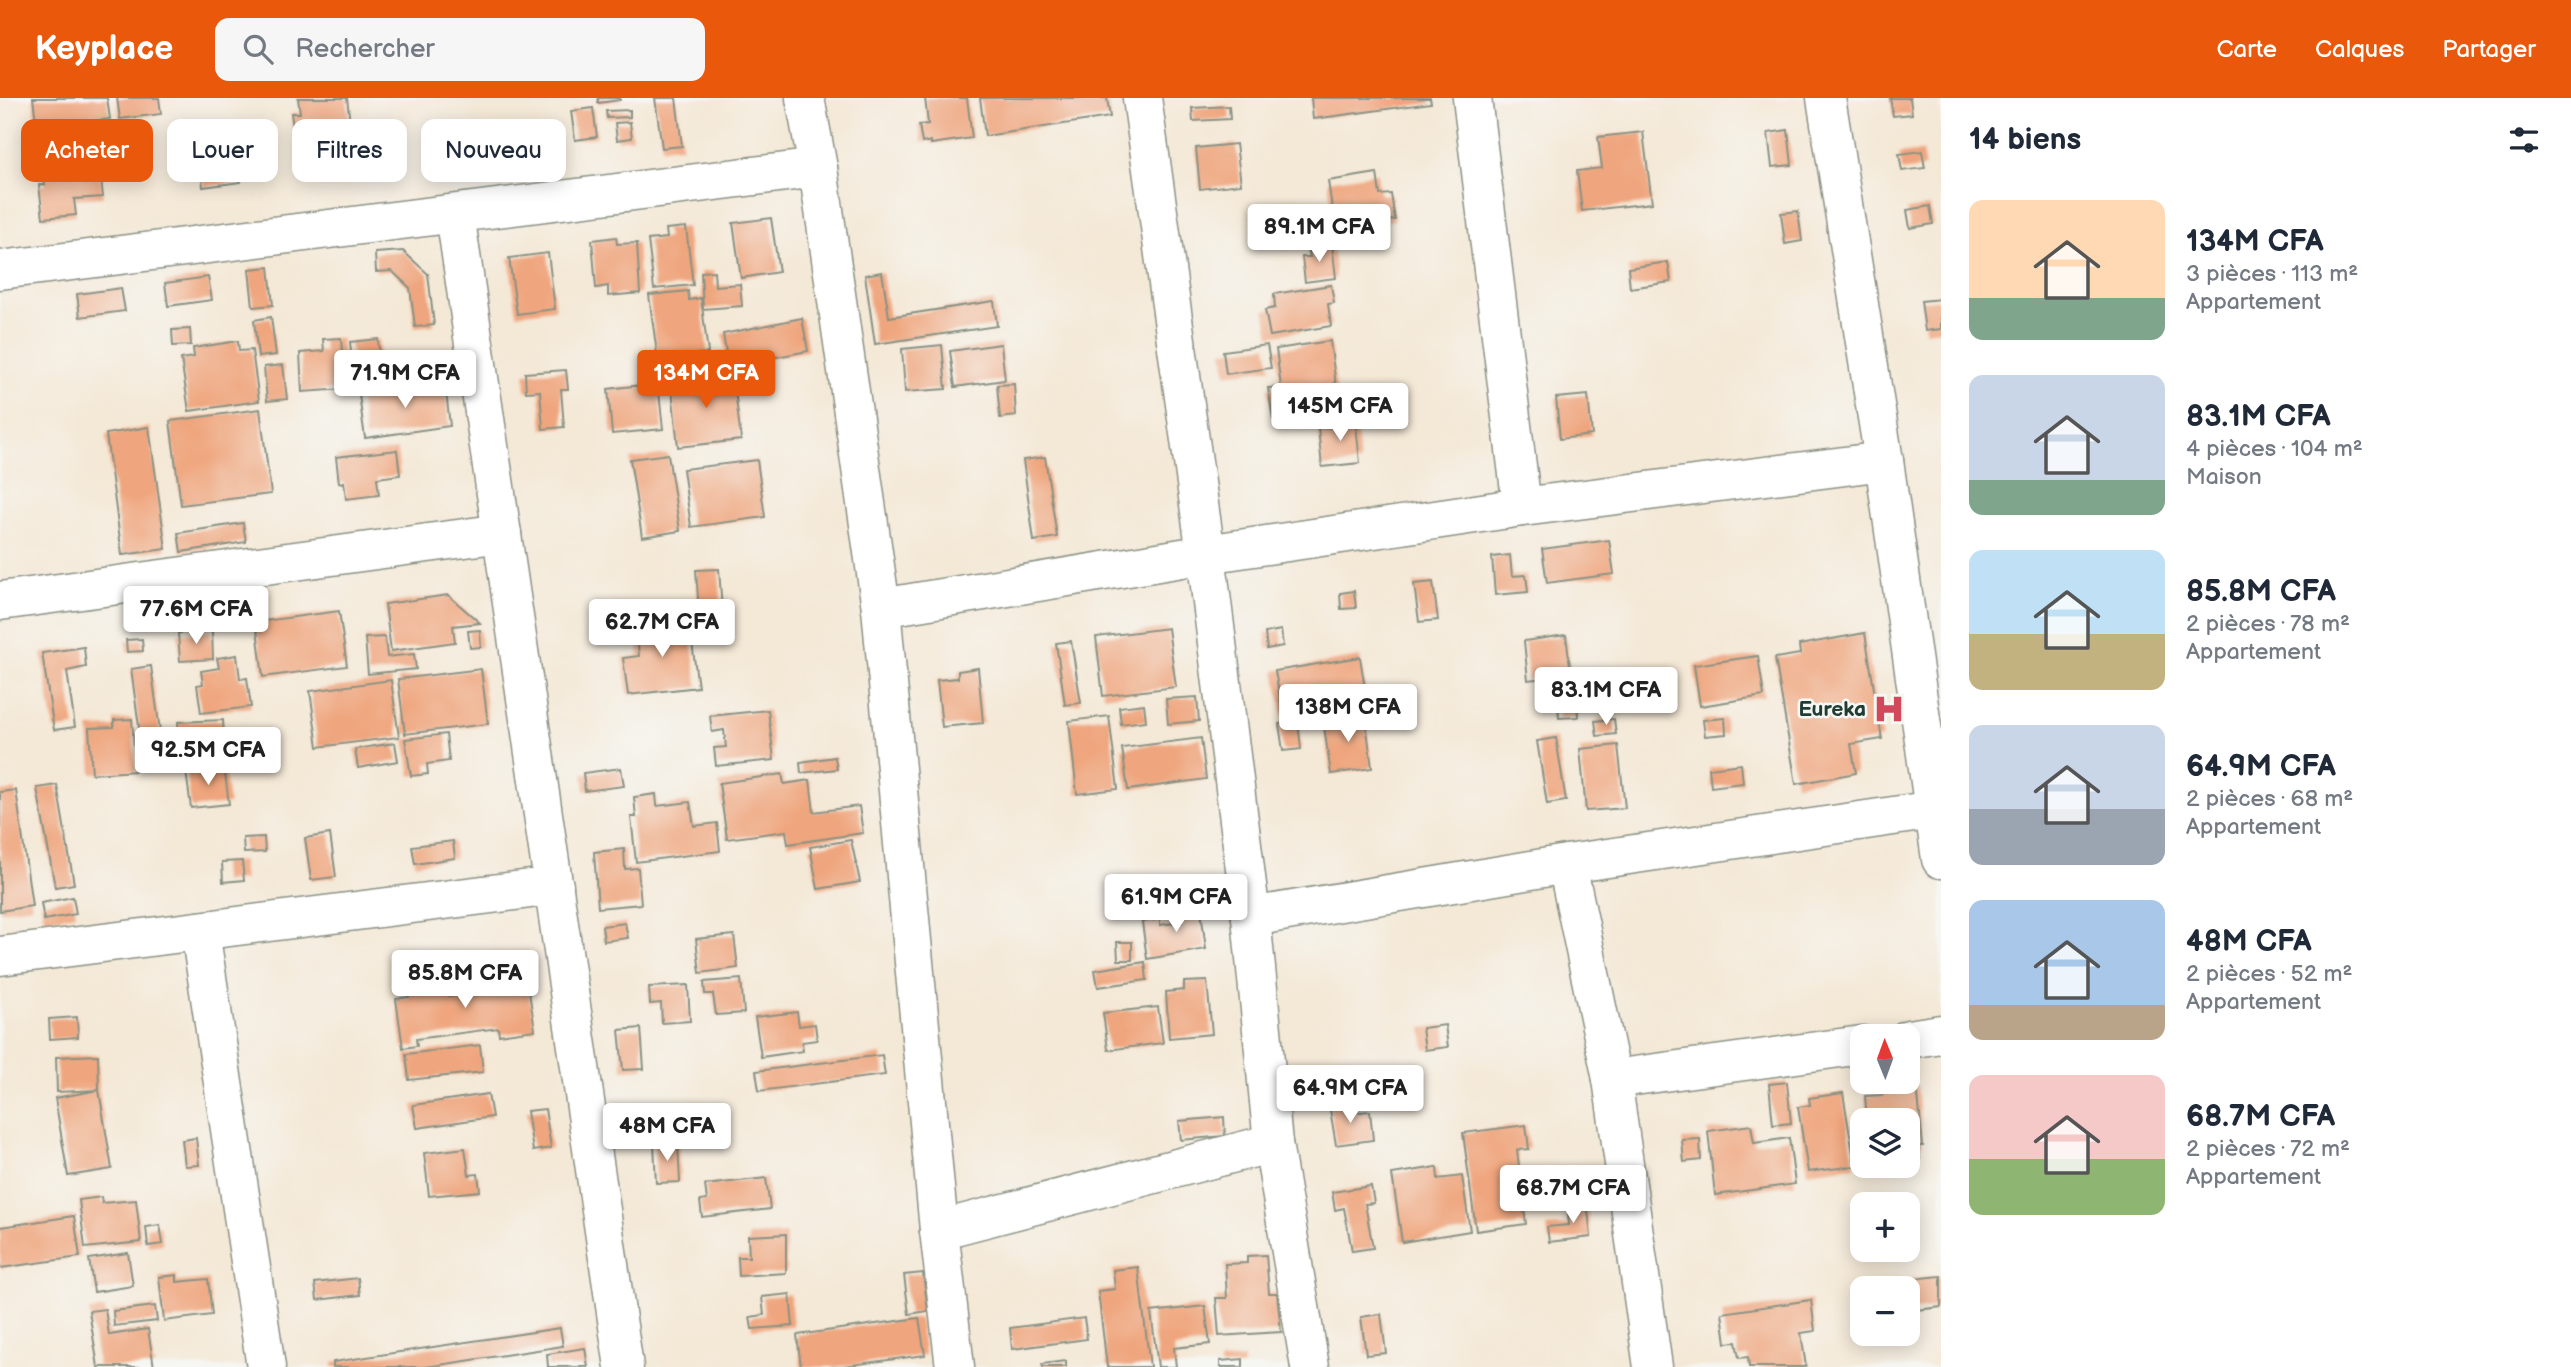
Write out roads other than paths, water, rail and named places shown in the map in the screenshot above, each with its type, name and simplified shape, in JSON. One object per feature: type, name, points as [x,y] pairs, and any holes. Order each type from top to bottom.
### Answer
[{"type":"street","points":[[805,98],[818,168],[881,608],[939,1230],[955,1367]]},
{"type":"street","points":[[1142,98],[1206,554],[1251,917],[1273,1143],[1310,1367]]},
{"type":"street","points":[[1472,98],[1522,507]]},
{"type":"street","points":[[1826,98],[1938,810],[1941,859]]},
{"type":"street","points":[[0,270],[818,168]]},
{"type":"street","points":[[455,214],[624,1367]]},
{"type":"street","points":[[881,608],[1206,554],[1522,507],[1884,461]]},
{"type":"street","points":[[0,601],[502,533]]},
{"type":"street","points":[[1251,917],[1567,864],[1938,810]]},
{"type":"street","points":[[1567,864],[1612,1079],[1653,1367]]},
{"type":"street","points":[[0,956],[554,886]]},
{"type":"street","points":[[200,931],[266,1367]]},
{"type":"street","points":[[1920,1037],[1941,1034]]},
{"type":"street","points":[[1612,1079],[1850,1047]]},
{"type":"street","points":[[939,1230],[1273,1143]]},
{"type":"place","name":"Eureka","points":[[1889,709]]}]
